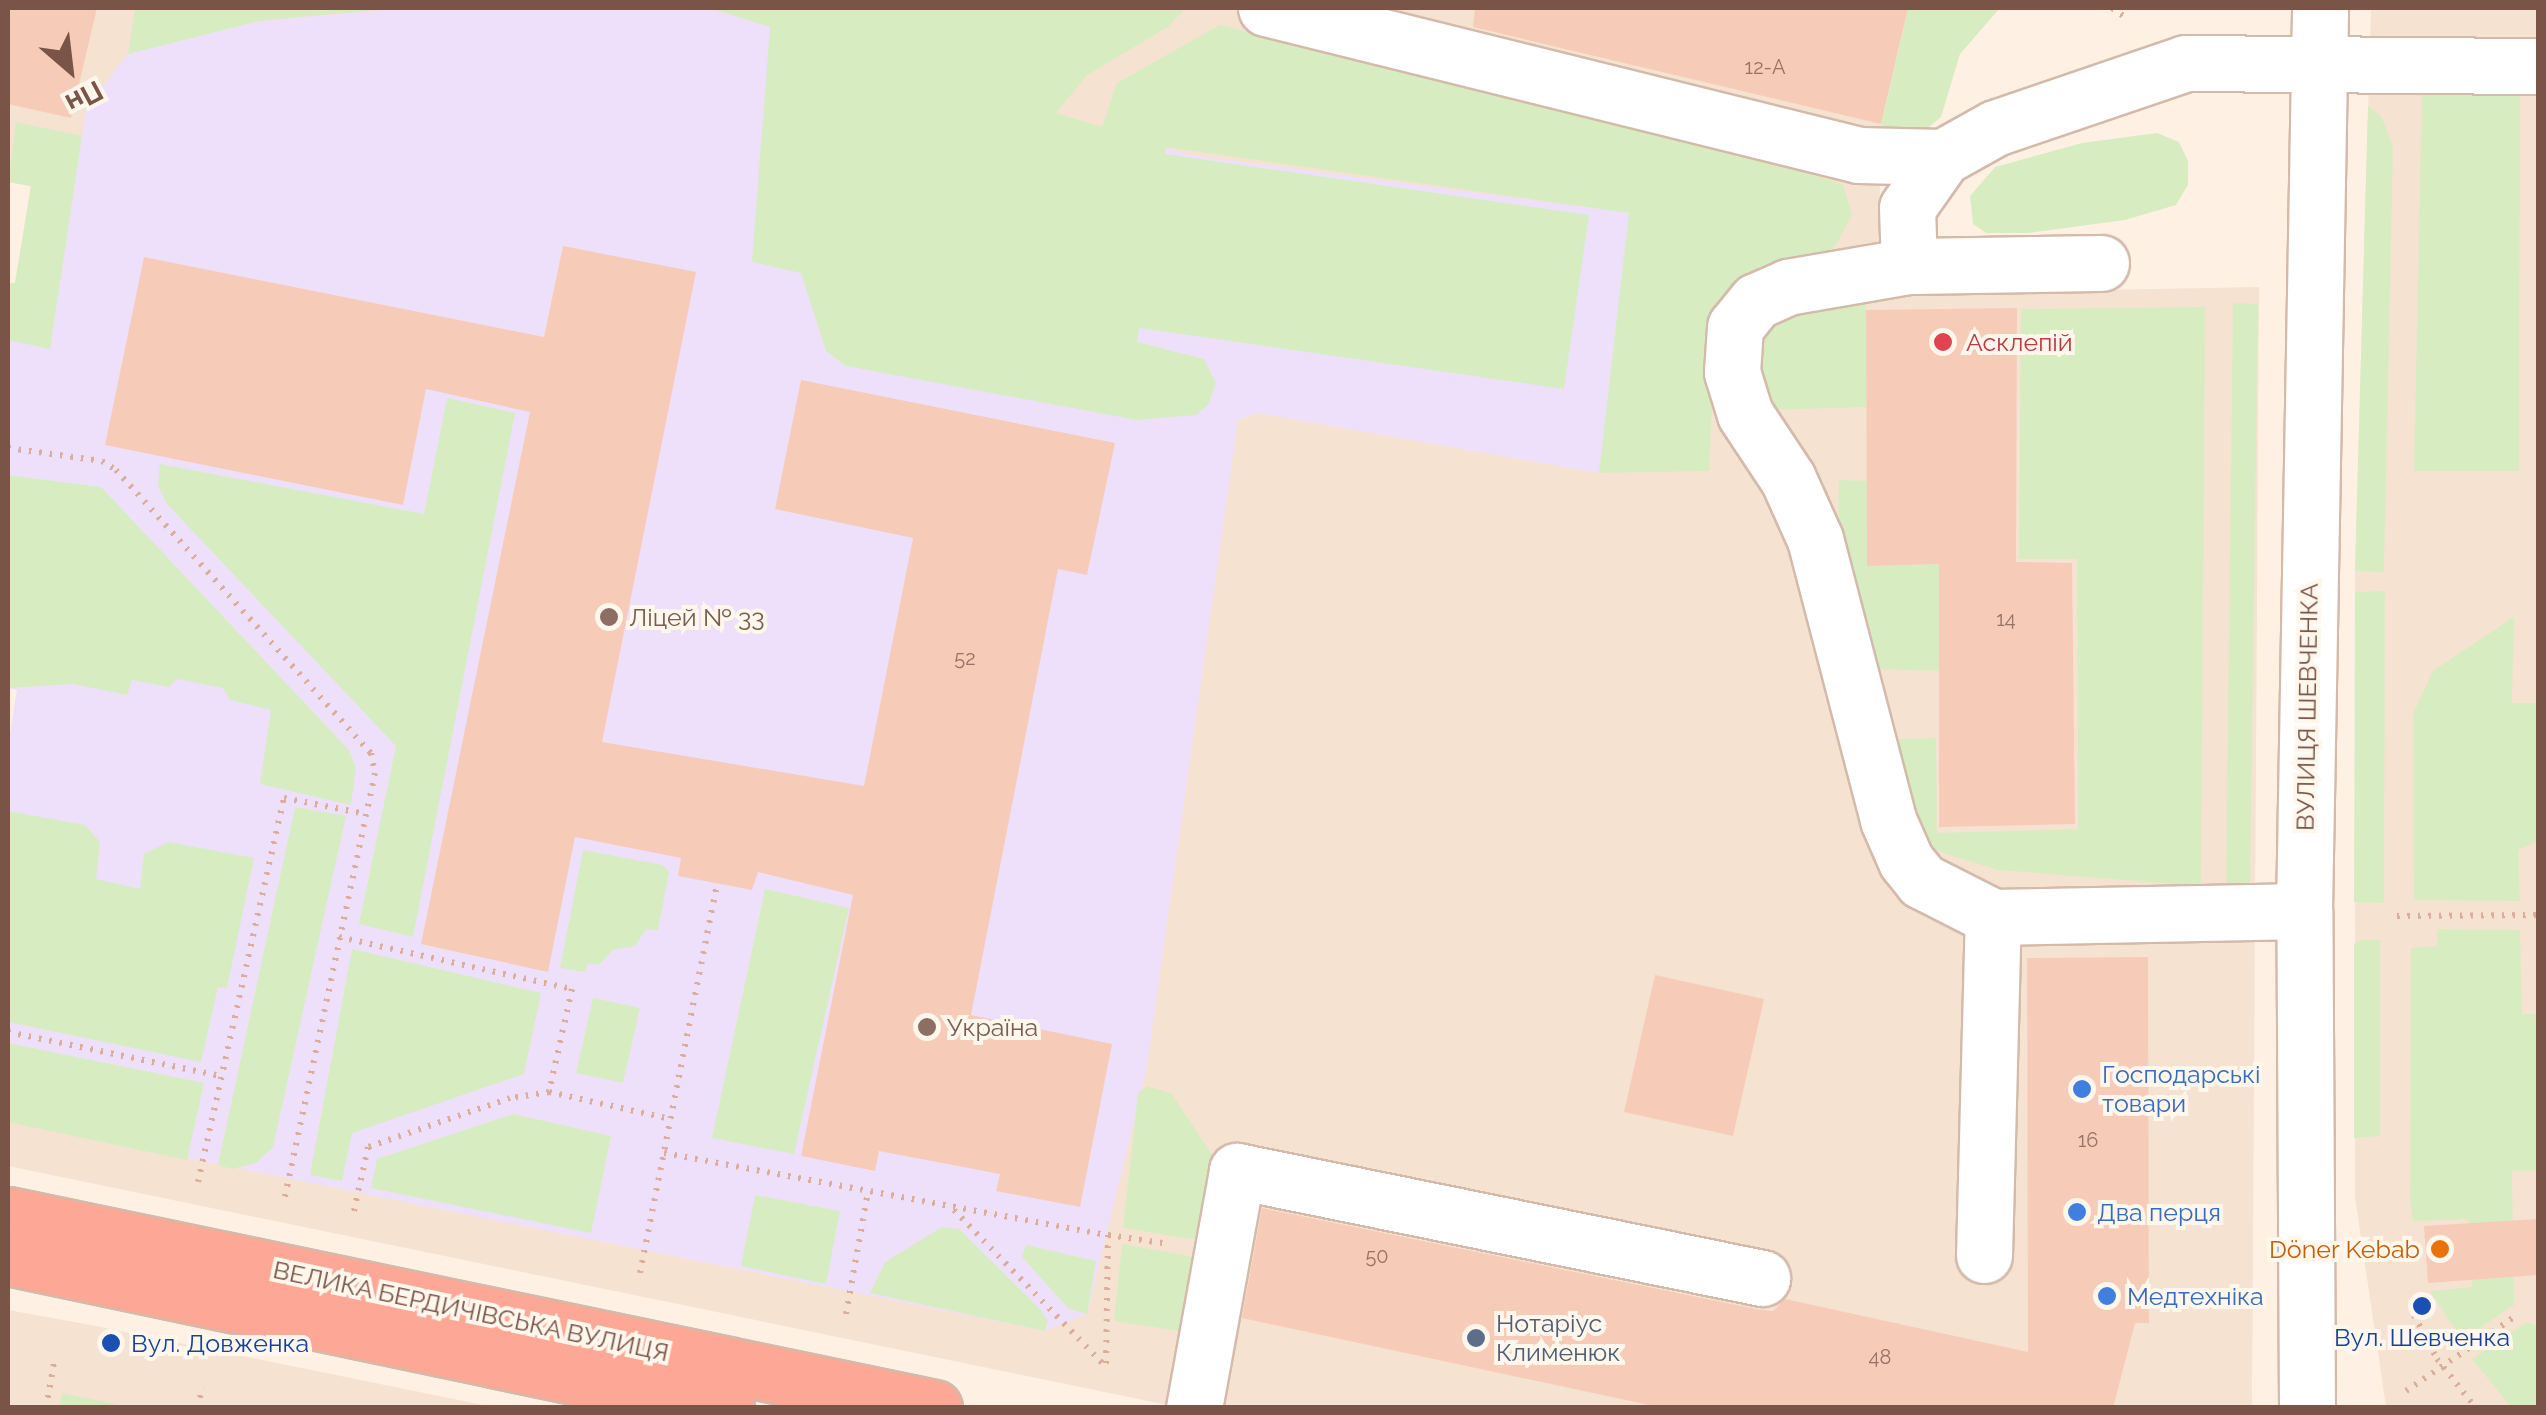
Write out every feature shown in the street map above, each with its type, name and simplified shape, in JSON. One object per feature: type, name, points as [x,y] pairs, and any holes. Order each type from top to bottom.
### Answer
[{"type":"highway","name":"ВЕЛИКА БЕРДИЧІВСЬКА ВУЛИЦЯ","points":[[8,1215],[934,1408]]},
{"type":"highway","name":"ВЕЛИКА БЕРДИЧІВСЬКА ВУЛИЦЯ","points":[[8,1258],[726,1408]]},
{"type":"street","points":[[1266,8],[1859,156],[1943,157]]},
{"type":"street","name":"ВУЛИЦЯ ШЕВЧЕНКА","points":[[2307,1408],[2304,911],[2320,8]]},
{"type":"street","points":[[1908,266],[1907,208],[1943,157],[1996,128],[2186,63],[2320,61],[2538,66]]},
{"type":"street","points":[[2101,263],[1908,266],[1788,287],[1756,301],[1735,327],[1732,372],[1745,414],[1788,479],[1815,539],[1888,820],[1906,861],[1922,881],[1993,918],[2304,911]]},
{"type":"street","points":[[1984,1255],[1993,918]]},
{"type":"street","points":[[1194,1408],[1238,1170],[1762,1278]]},
{"type":"path","points":[[8,448],[102,461],[116,470],[364,738],[375,773],[284,1201]]},
{"type":"path","points":[[198,1182],[284,798],[366,814]]},
{"type":"path","points":[[640,1273],[717,883]]},
{"type":"path","points":[[2398,916],[2538,915]]},
{"type":"path","points":[[340,936],[572,989],[549,1092]]},
{"type":"path","points":[[8,1032],[221,1076]]},
{"type":"path","points":[[354,1215],[368,1146],[510,1098],[549,1092],[670,1119]]},
{"type":"path","points":[[664,1153],[1141,1240]]},
{"type":"path","points":[[846,1314],[868,1192]]},
{"type":"path","points":[[952,1208],[1106,1367],[1108,1235]]},
{"type":"path","points":[[2414,1315],[2443,1366],[2476,1408]]},
{"type":"path","points":[[2406,1390],[2516,1316]]},
{"type":"path","points":[[46,1408],[54,1357]]},
{"type":"path","points":[[198,1408],[202,1386]]},
{"type":"shaded area","points":[[8,8],[1908,8],[1881,126],[1878,294],[2259,287],[2252,1407],[1177,1407],[8,1166],[8,748],[17,690],[8,688],[8,283],[15,283],[31,186],[8,182]]},
{"type":"shaded area","name":"Ліцей № 33","points":[[402,8],[709,8],[1190,155],[1630,213],[1599,473],[1257,413],[1238,420],[1146,1073],[1087,1314],[1045,1331],[8,1122],[8,748],[17,690],[8,688],[8,340],[50,348],[86,108],[128,54],[259,21]]},
{"type":"shaded area","points":[[2371,8],[2538,8],[2538,1407],[2386,1407],[2355,1197],[2355,571]]},
{"type":"shaded area","points":[[8,1310],[91,1325],[493,1407],[8,1407]]},
{"type":"green space","points":[[135,8],[402,8],[259,21],[128,54]]},
{"type":"green space","points":[[709,8],[1186,8],[1168,27],[1087,75],[1056,113],[1102,127],[1117,83],[1220,25],[1665,132],[1843,184],[1852,215],[1836,245],[1715,344],[1709,471],[1599,473],[1629,213],[1166,147],[1165,154],[1589,215],[1564,389],[1139,328],[1137,342],[1204,359],[1216,383],[1208,405],[1196,415],[1137,420],[846,366],[826,351],[801,273],[752,262],[770,27]]},
{"type":"green space","points":[[1908,8],[2000,8],[1960,54],[1941,117],[1923,132],[1881,126]]},
{"type":"green space","points":[[2520,87],[2519,471],[2414,471],[2422,91]]},
{"type":"green space","points":[[2368,106],[2381,116],[2393,146],[2384,572],[2355,571]]},
{"type":"green space","points":[[16,122],[82,136],[50,349],[8,340],[8,283],[15,283],[31,186],[8,182]]},
{"type":"green space","points":[[2157,133],[2179,142],[2188,161],[2188,185],[2176,205],[2125,220],[2028,233],[1986,233],[1973,224],[1970,196],[1995,167],[2082,143]]},
{"type":"green space","points":[[1866,294],[1866,407],[1769,410],[1760,404],[1759,321]]},
{"type":"green space","points":[[2233,303],[2258,304],[2250,886],[2226,884]]},
{"type":"green space","points":[[2205,307],[2201,886],[1998,870],[1937,851],[1916,825],[1897,739],[1936,738],[1937,833],[2078,829],[2077,559],[2019,559],[2021,309]]},
{"type":"green space","points":[[447,398],[515,413],[413,937],[359,924],[396,746],[167,504],[158,486],[160,464],[424,514]]},
{"type":"green space","points":[[8,475],[101,487],[348,749],[356,767],[351,805],[260,784],[271,710],[230,700],[223,688],[177,679],[169,687],[132,680],[127,695],[73,684],[8,688]]},
{"type":"green space","points":[[1839,480],[1867,481],[1867,566],[1939,564],[1939,671],[1874,669],[1838,530]]},
{"type":"green space","points":[[2385,591],[2384,903],[2354,902],[2355,592]]},
{"type":"green space","points":[[2514,617],[2512,703],[2538,703],[2538,841],[2518,850],[2520,901],[2414,900],[2413,714],[2433,671]]},
{"type":"green space","points":[[295,807],[346,816],[273,1147],[256,1163],[232,1169],[218,1165]]},
{"type":"green space","points":[[8,811],[85,825],[100,842],[96,879],[140,889],[144,854],[168,842],[254,858],[227,988],[218,987],[201,1062],[8,1022]]},
{"type":"green space","points":[[583,850],[663,865],[669,872],[658,930],[646,929],[635,946],[613,950],[599,965],[588,963],[585,972],[560,968]]},
{"type":"green space","points":[[765,889],[849,908],[794,1154],[712,1138]]},
{"type":"green space","points":[[2437,929],[2520,930],[2522,1014],[2538,1014],[2538,1170],[2512,1171],[2514,1305],[2462,1340],[2430,1291],[2472,1287],[2468,1219],[2413,1221],[2410,1200],[2411,948],[2437,946]]},
{"type":"green space","points":[[2380,940],[2380,1136],[2354,1138],[2354,944]]},
{"type":"green space","points":[[352,949],[541,993],[524,1074],[352,1133],[342,1181],[310,1175]]},
{"type":"green space","points":[[593,998],[640,1008],[623,1083],[576,1073]]},
{"type":"green space","points":[[8,1043],[204,1083],[187,1160],[8,1122]]},
{"type":"green space","points":[[1147,1086],[1171,1093],[1222,1170],[1209,1242],[1123,1228],[1138,1093]]},
{"type":"green space","points":[[513,1114],[611,1136],[591,1233],[371,1188],[377,1159]]},
{"type":"green space","points":[[755,1195],[840,1211],[826,1284],[741,1266]]},
{"type":"green space","points":[[942,1227],[959,1229],[1041,1310],[1048,1321],[1045,1331],[870,1293],[885,1262]]},
{"type":"green space","points":[[1122,1244],[1206,1259],[1180,1331],[1114,1321]]},
{"type":"green space","points":[[1026,1245],[1096,1261],[1087,1314],[1069,1309],[1022,1257]]},
{"type":"green space","points":[[2527,1322],[2538,1326],[2538,1407],[2511,1407],[2472,1359]]},
{"type":"green space","points":[[62,1393],[129,1407],[59,1407]]},
{"type":"building","points":[[8,8],[97,8],[71,118],[8,104]]},
{"type":"building","points":[[1475,8],[1908,8],[1881,124],[1473,27]]},
{"type":"building","points":[[563,246],[696,272],[602,742],[864,786],[913,538],[775,509],[801,380],[1115,443],[1087,575],[1058,569],[971,1015],[1112,1044],[1080,1207],[996,1191],[1000,1174],[879,1151],[875,1171],[801,1156],[853,895],[758,872],[752,890],[678,876],[681,858],[575,837],[548,972],[421,944],[530,412],[426,389],[403,505],[105,445],[144,257],[544,337]]},
{"type":"building","points":[[2017,308],[2016,562],[2072,563],[2075,824],[1939,827],[1939,564],[1867,566],[1866,310]]},
{"type":"building","points":[[2148,957],[2149,1323],[2135,1323],[2113,1408],[1663,1408],[1242,1318],[1262,1208],[1756,1309],[1773,1311],[1785,1299],[2028,1352],[2027,958]]},
{"type":"building","points":[[1655,975],[1764,999],[1733,1136],[1624,1112]]},
{"type":"building","points":[[2538,1219],[2538,1275],[2428,1283],[2424,1226]]},
{"type":"place","name":"Асклепій","points":[[1943,342]]},
{"type":"place","name":"Ліцей № 33","points":[[609,617]]},
{"type":"place","name":"Україна","points":[[927,1027]]},
{"type":"place","name":"Господарські товари","points":[[2082,1089]]},
{"type":"place","name":"Два перця","points":[[2077,1212]]},
{"type":"place","name":"Döner Kebab","points":[[2440,1249]]},
{"type":"place","name":"Медтехніка","points":[[2107,1296]]},
{"type":"place","name":"Вул. Шевченка","points":[[2422,1306]]},
{"type":"place","name":"Нотаріус Клименюк","points":[[1476,1338]]},
{"type":"place","name":"Вул. Довженка","points":[[111,1343]]}]
